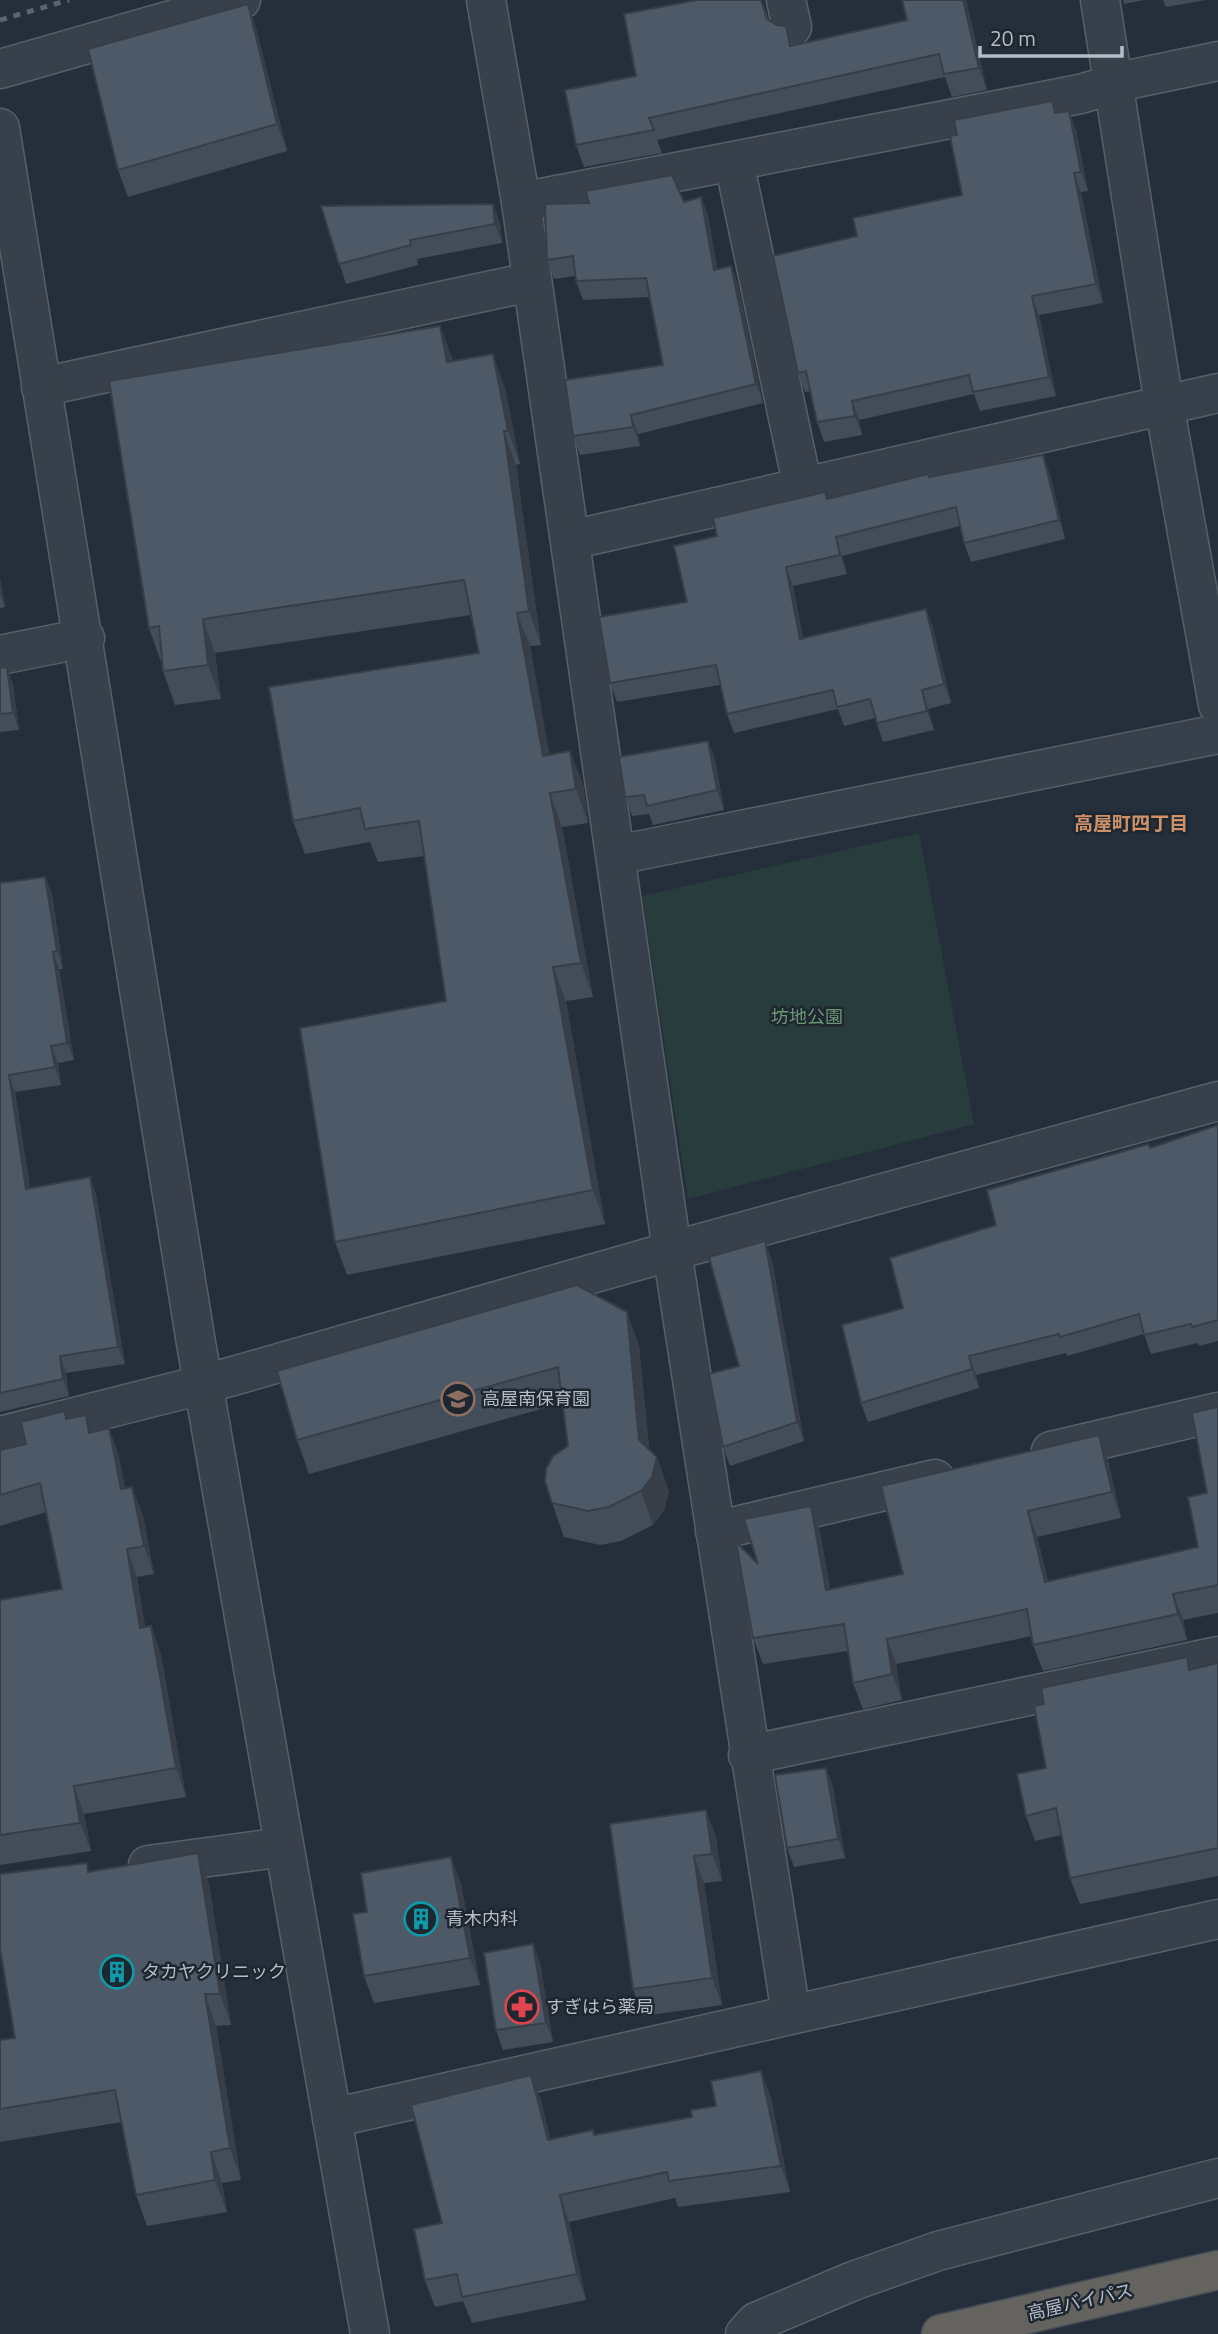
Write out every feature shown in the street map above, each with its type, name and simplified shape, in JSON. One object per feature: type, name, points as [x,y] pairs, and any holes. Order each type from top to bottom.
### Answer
[{"type":"highway","name":"高屋バイパス","points":[[941,2334],[1218,2270]]},
{"type":"street","points":[[0,69],[241,0]]},
{"type":"street","points":[[486,0],[521,202],[530,282],[571,540],[672,1251],[748,1755],[791,2014]]},
{"type":"street","points":[[1100,0],[1164,404],[1218,705]]},
{"type":"street","points":[[521,202],[1080,94],[1218,61]]},
{"type":"street","points":[[0,128],[41,387],[85,638],[196,1343],[370,2334]]},
{"type":"street","points":[[734,162],[803,488]]},
{"type":"street","points":[[41,387],[530,282]]},
{"type":"street","points":[[571,540],[1218,393]]},
{"type":"street","points":[[0,655],[85,638]]},
{"type":"street","points":[[617,855],[1218,734]]},
{"type":"street","points":[[0,1437],[205,1384],[672,1251],[1218,1101]]},
{"type":"street","points":[[1014,1460],[1218,1412]]},
{"type":"street","points":[[715,1531],[974,1470]]},
{"type":"street","points":[[748,1755],[1218,1656]]},
{"type":"street","points":[[110,1871],[284,1847]]},
{"type":"street","points":[[332,2118],[1218,1919]]},
{"type":"street","points":[[745,2334],[756,2322],[853,2281],[938,2251],[1218,2178]]},
{"type":"green space","name":"坊地公園","points":[[919,833],[974,1124],[688,1199],[642,896]]},
{"type":"building","points":[[697,0],[761,0],[767,19],[777,25],[786,26],[790,46],[907,20],[902,0],[963,0],[979,68],[944,74],[939,54],[649,118],[654,130],[576,145],[565,90],[636,76],[624,14]]},
{"type":"building","points":[[248,4],[277,124],[118,170],[88,49]]},
{"type":"building","points":[[1052,101],[1055,113],[1069,111],[1081,172],[1074,173],[1096,284],[1032,296],[1049,377],[973,392],[969,375],[852,401],[855,416],[817,422],[806,371],[798,373],[773,256],[857,236],[853,218],[962,195],[950,136],[957,135],[954,120]]},
{"type":"building","points":[[672,175],[684,202],[701,197],[714,270],[731,266],[756,384],[631,415],[633,427],[573,436],[565,380],[663,365],[646,278],[576,281],[573,256],[547,260],[545,204],[589,203],[586,191]]},
{"type":"building","points":[[493,204],[495,224],[410,240],[411,245],[339,264],[321,206]]},
{"type":"building","points":[[440,326],[447,362],[493,354],[508,431],[504,431],[529,611],[517,613],[543,756],[570,751],[576,789],[550,793],[581,963],[553,967],[593,1190],[335,1242],[300,1028],[446,1001],[419,821],[365,829],[360,808],[293,821],[269,687],[479,653],[464,580],[203,619],[208,665],[163,671],[159,626],[149,628],[109,381]]},
{"type":"building","points":[[1043,455],[1059,520],[964,543],[956,507],[836,537],[840,555],[786,567],[800,639],[926,609],[944,684],[922,690],[927,711],[877,723],[870,699],[837,707],[833,690],[727,714],[716,665],[610,683],[599,617],[687,602],[674,546],[717,536],[713,518],[825,492],[827,499],[928,474],[929,477]]},
{"type":"building","points":[[7,667],[13,713],[0,714],[0,668]]},
{"type":"building","points":[[708,741],[717,790],[647,806],[644,795],[625,797],[619,757]]},
{"type":"building","points":[[45,877],[57,951],[53,952],[67,1043],[51,1046],[55,1067],[9,1075],[26,1189],[90,1177],[118,1347],[60,1356],[63,1379],[0,1393],[0,883]]},
{"type":"building","points":[[1218,1125],[1218,1320],[1144,1335],[1139,1314],[1060,1337],[1059,1334],[969,1356],[972,1369],[861,1403],[842,1325],[903,1308],[890,1258],[996,1225],[987,1190],[1149,1144],[1150,1148]]},
{"type":"building","points":[[765,1241],[797,1422],[723,1447],[709,1374],[739,1366],[709,1257]]},
{"type":"building","points":[[577,1285],[627,1312],[639,1440],[657,1457],[652,1477],[641,1491],[609,1507],[588,1511],[552,1503],[545,1481],[546,1469],[553,1456],[568,1446],[558,1367],[297,1440],[277,1371]]},
{"type":"building","points":[[1218,1407],[1218,1585],[1173,1594],[1178,1614],[1033,1645],[1027,1609],[887,1639],[892,1674],[853,1683],[844,1624],[753,1638],[736,1542],[758,1564],[744,1519],[811,1506],[826,1590],[903,1574],[881,1486],[1099,1435],[1112,1492],[1028,1511],[1045,1582],[1198,1547],[1188,1497],[1207,1493],[1192,1413]]},
{"type":"building","points":[[65,1411],[66,1419],[86,1415],[89,1433],[109,1428],[121,1489],[132,1487],[144,1546],[127,1549],[140,1628],[151,1626],[176,1768],[74,1786],[80,1823],[0,1835],[0,1600],[62,1589],[40,1483],[0,1495],[0,1450],[26,1444],[21,1422]]},
{"type":"building","points":[[1187,1657],[1189,1670],[1218,1663],[1218,1848],[1070,1878],[1056,1808],[1026,1816],[1017,1774],[1046,1768],[1034,1706],[1044,1704],[1041,1688]]},
{"type":"building","points":[[826,1768],[838,1839],[787,1848],[775,1775]]},
{"type":"building","points":[[706,1810],[712,1854],[694,1856],[712,1978],[633,1989],[610,1824]]},
{"type":"building","name":"タカヤクリニック","points":[[198,1853],[220,1994],[205,1994],[230,2148],[211,2152],[215,2180],[136,2195],[115,2090],[0,2109],[0,2040],[15,2038],[0,1949],[0,1874],[87,1863],[88,1872]]},
{"type":"building","name":"青木内科","points":[[451,1857],[470,1958],[364,1976],[353,1914],[367,1912],[361,1873]]},
{"type":"building","name":"すぎはら薬局","points":[[533,1944],[546,2023],[496,2030],[484,1953]]},
{"type":"building","points":[[761,2071],[781,2166],[669,2181],[667,2172],[560,2195],[577,2274],[462,2297],[457,2274],[425,2280],[414,2229],[442,2223],[411,2105],[531,2075],[548,2140],[593,2130],[594,2135],[692,2117],[691,2110],[716,2106],[711,2081]]},
{"type":"railway","points":[[0,20],[69,0]]},
{"type":"place","name":"高屋南保育園","points":[[458,1399]]},
{"type":"place","name":"青木内科","points":[[421,1919]]},
{"type":"place","name":"タカヤクリニック","points":[[117,1972]]},
{"type":"place","name":"すぎはら薬局","points":[[522,2007]]},
{"type":"district","name":"高屋町四丁目","points":[[1131,823]]}]
